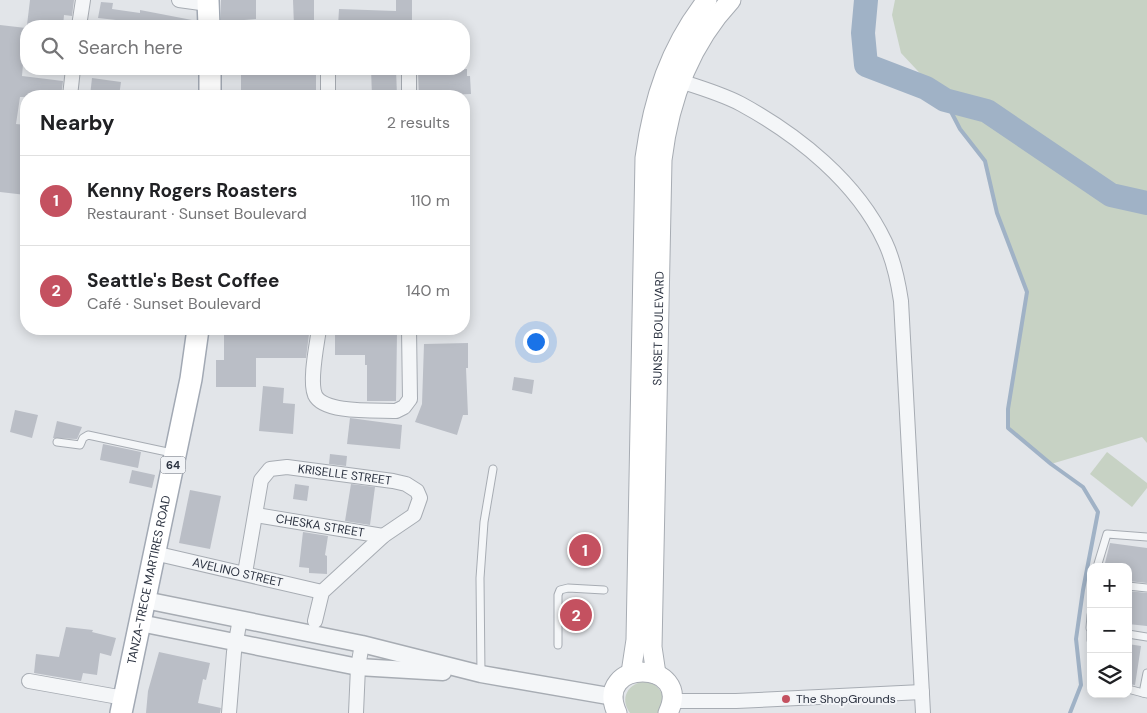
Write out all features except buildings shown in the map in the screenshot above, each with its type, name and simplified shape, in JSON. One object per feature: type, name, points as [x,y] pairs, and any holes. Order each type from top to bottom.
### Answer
[{"type":"main road","name":"SUNSET BOULEVARD","points":[[656,674],[652,647],[662,160],[672,105],[672,78],[678,43],[707,0]]},
{"type":"main road","name":"SUNSET BOULEVARD","points":[[631,673],[636,647],[645,158],[656,99],[705,31],[731,0]]},
{"type":"main road","points":[[208,2],[208,20]]},
{"type":"main road","points":[[210,75],[210,90]]},
{"type":"main road","name":"TANZA-TRECE MARTIRES ROAD","points":[[123,705],[175,453],[197,335]]},
{"type":"main road","points":[[616,705],[619,683],[631,673],[644,670],[656,674],[669,688],[670,707]]},
{"type":"street","points":[[80,20],[83,0]]},
{"type":"street","points":[[179,0],[208,2]]},
{"type":"street","points":[[71,90],[73,75]]},
{"type":"street","points":[[328,75],[328,90]]},
{"type":"street","points":[[409,75],[409,90]]},
{"type":"street","points":[[672,78],[739,103],[782,129],[826,164],[856,196],[876,226],[893,261],[901,301],[924,713]]},
{"type":"street","points":[[318,335],[313,382],[315,395],[323,404],[335,408],[396,411],[404,407],[410,399],[409,335]]},
{"type":"street","name":"KRISELLE STREET","points":[[256,514],[262,480],[270,469],[287,467],[384,480],[406,484],[418,490],[420,498],[414,515],[384,536]]},
{"type":"street","points":[[245,573],[256,514]]},
{"type":"street","name":"CHESKA STREET","points":[[256,514],[384,536]]},
{"type":"street","points":[[315,621],[322,592],[384,536]]},
{"type":"street","name":"AVELINO STREET","points":[[154,553],[322,592]]},
{"type":"street","points":[[145,600],[362,644],[616,705]]},
{"type":"street","points":[[230,713],[240,619]]},
{"type":"street","points":[[140,623],[358,667],[481,674]]},
{"type":"street","points":[[356,713],[358,667],[362,644]]},
{"type":"street","points":[[30,681],[123,705]]},
{"type":"street","points":[[670,707],[736,701],[922,692]]},
{"type":"lane","points":[[58,442],[80,445],[83,438],[88,435],[175,453]]},
{"type":"lane","points":[[481,674],[480,578],[484,522],[493,469]]},
{"type":"lane","points":[[1098,563],[1107,534],[1147,537]]},
{"type":"lane","points":[[1132,586],[1147,588]]},
{"type":"lane","points":[[558,645],[558,595],[560,590],[568,588],[604,590]]},
{"type":"lane","points":[[1132,635],[1147,637]]},
{"type":"lane","points":[[1132,690],[1145,694],[1147,673]]},
{"type":"green space","points":[[895,0],[1147,0],[1147,443],[1142,437],[1051,464],[1008,428],[1008,409],[1027,292],[997,213],[985,161],[960,129],[945,100],[901,53],[892,15]]},
{"type":"green space","points":[[1107,452],[1147,483],[1147,488],[1132,507],[1090,474]]},
{"type":"green space","points":[[646,681],[656,686],[662,694],[662,708],[659,713],[630,713],[625,702],[627,692],[634,685]]},
{"type":"waterway","points":[[866,0],[863,33],[866,65],[926,88],[945,100],[987,111],[1111,195],[1147,203]]},
{"type":"waterway","points":[[945,100],[960,129],[985,161],[997,213],[1027,292],[1008,409],[1008,428],[1051,464],[1083,487],[1098,512],[1076,639],[1081,685],[1070,713]]},
{"type":"place","name":"Kenny Rogers Roasters","points":[[585,550]]},
{"type":"place","name":"Seattle's Best Coffee","points":[[576,615]]},
{"type":"place","name":"The ShopGrounds","points":[[786,699]]}]
